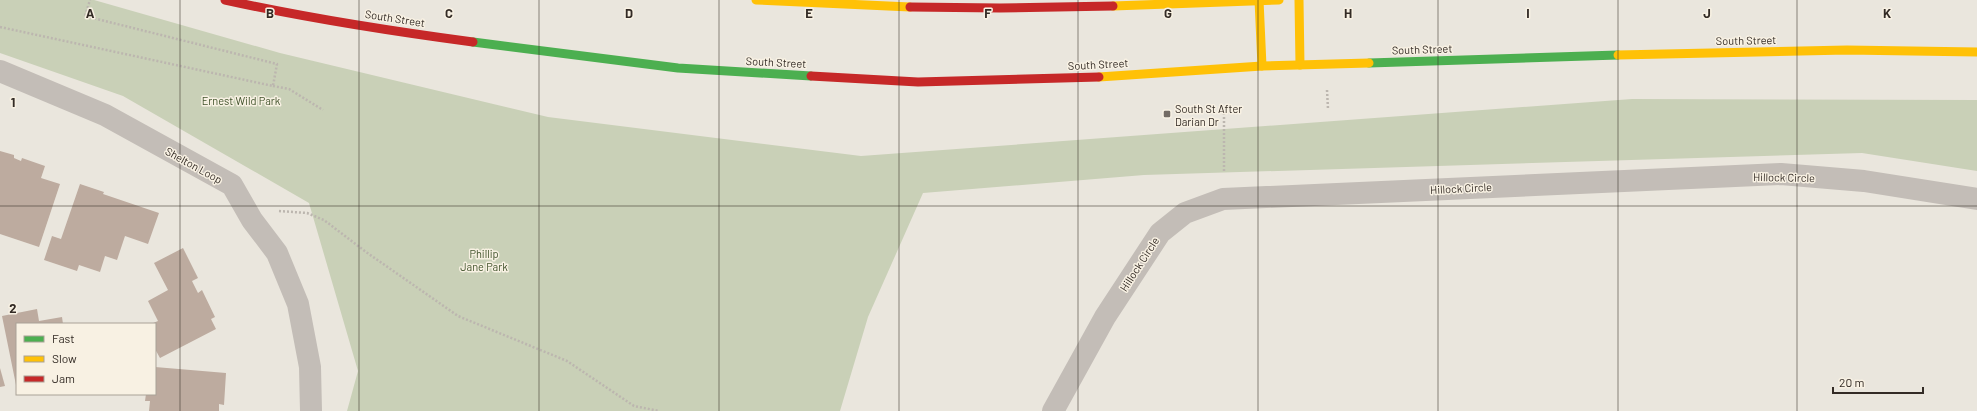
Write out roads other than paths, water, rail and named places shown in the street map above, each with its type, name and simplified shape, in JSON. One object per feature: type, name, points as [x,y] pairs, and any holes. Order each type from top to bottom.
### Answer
[{"type":"main road","name":"South Street","points":[[225,0],[276,11],[406,33],[678,68],[918,82],[1078,78],[1262,66],[1600,55],[1839,50],[1977,52]]},
{"type":"main road","points":[[756,0],[829,6],[971,9],[1279,0]]},
{"type":"main road","points":[[1299,0],[1300,65]]},
{"type":"main road","points":[[1259,1],[1262,66]]},
{"type":"street","name":"Shelton Loop","points":[[0,71],[105,115],[232,186],[252,220],[277,253],[298,304],[310,367],[311,411]]},
{"type":"street","name":"Hillock Circle","points":[[1052,411],[1105,317],[1160,233],[1185,213],[1223,199],[1781,174],[1864,181],[1977,200]]},
{"type":"place","name":"South St After Darian Dr","points":[[1167,114]]},
{"type":"park label","name":"Ernest Wild Park","points":[[241,100]]},
{"type":"park label","name":"Phillip Jane Park","points":[[484,259]]}]
